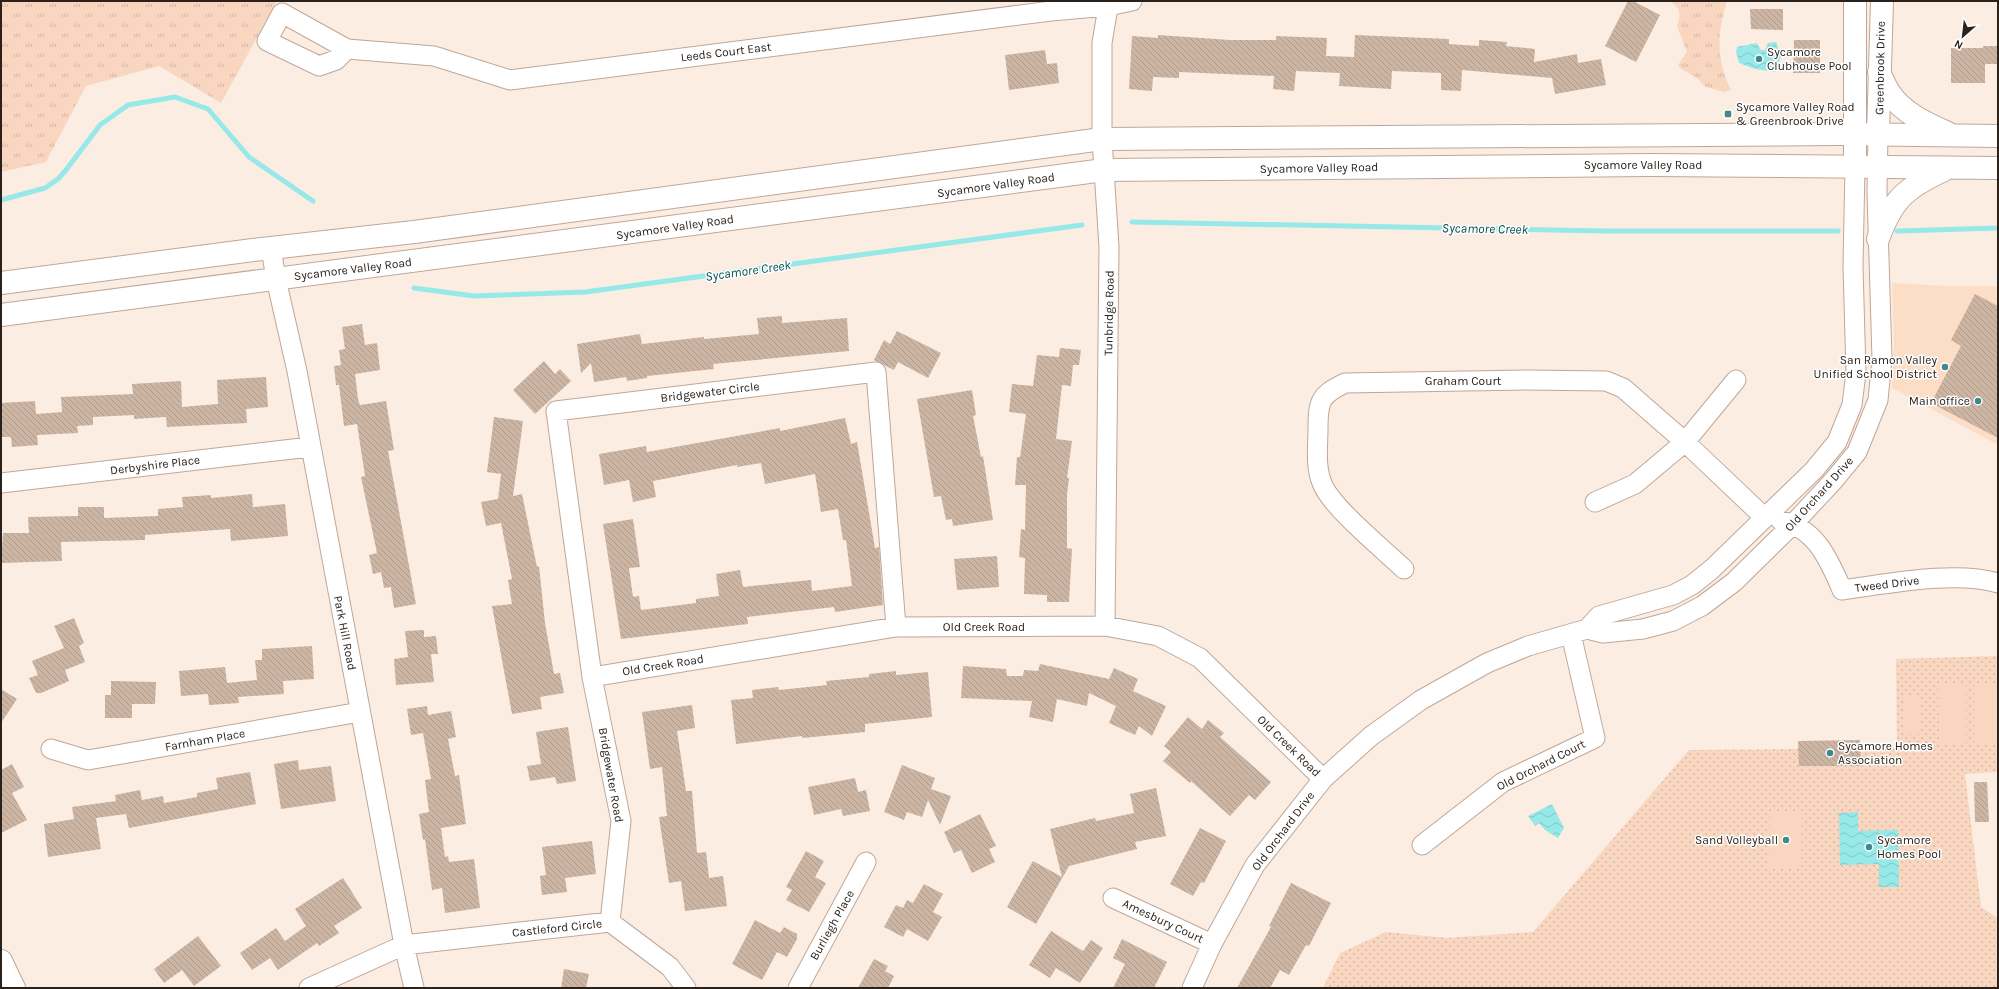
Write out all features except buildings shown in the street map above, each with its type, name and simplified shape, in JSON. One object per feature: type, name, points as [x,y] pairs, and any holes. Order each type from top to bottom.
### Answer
[{"type":"main road","name":"Greenbrook Drive","points":[[1855,1],[1855,166]]},
{"type":"main road","name":"Greenbrook Drive","points":[[1878,134],[1882,1]]},
{"type":"main road","points":[[1879,72],[1889,92],[1897,103],[1932,126],[1955,135]]},
{"type":"main road","points":[[1,283],[271,248],[414,232],[1102,139],[1855,134],[1998,136]]},
{"type":"main road","name":"Sycamore Valley Road","points":[[1,315],[1104,170],[1650,165],[1998,168]]},
{"type":"main road","points":[[1878,238],[1889,211],[1897,200],[1918,182],[1949,168]]},
{"type":"main road","points":[[1,961],[14,988]]},
{"type":"street","name":"Leeds Court East","points":[[347,49],[434,56],[510,80],[1132,1]]},
{"type":"street","name":"Tunbridge Road","points":[[1105,626],[1109,248],[1102,139],[1102,43],[1108,4]]},
{"type":"street","name":"Old Orchard Drive","points":[[1579,631],[1603,633],[1643,629],[1673,621],[1702,606],[1734,582],[1794,523],[1834,480],[1857,452],[1878,400],[1882,359],[1878,238],[1878,134]]},
{"type":"street","name":"Old Orchard Drive","points":[[1192,988],[1212,944],[1255,865],[1323,779],[1371,736],[1421,700],[1487,663],[1528,646],[1579,631],[1599,616],[1673,595],[1692,585],[1712,569],[1814,470],[1836,442],[1852,405],[1856,373],[1853,266],[1855,166]]},
{"type":"street","name":"Park Hill Road","points":[[271,248],[276,279],[295,364],[404,945],[414,988]]},
{"type":"street","name":"Bridgewater Circle","points":[[592,677],[556,412],[876,372],[896,627]]},
{"type":"street","name":"Graham Court","points":[[1404,569],[1330,498],[1322,483],[1318,468],[1318,406],[1329,390],[1345,383],[1489,380],[1606,381],[1624,388],[1685,442],[1764,517]]},
{"type":"street","points":[[1595,502],[1635,484],[1685,442],[1736,380]]},
{"type":"street","name":"Derbyshire Place","points":[[1,482],[310,447]]},
{"type":"street","name":"Tweed Drive","points":[[1764,517],[1794,523],[1817,542],[1829,561],[1842,590],[1922,580],[1983,578],[1998,583]]},
{"type":"street","name":"Old Creek Road","points":[[592,677],[896,627],[1105,626],[1158,636],[1200,658],[1323,779]]},
{"type":"street","name":"Old Orchard Court","points":[[1422,845],[1503,782],[1595,738],[1579,631]]},
{"type":"street","name":"Bridgewater Road","points":[[592,677],[621,821],[610,922]]},
{"type":"street","name":"Farnham Place","points":[[51,749],[88,760],[360,712]]},
{"type":"street","name":"Burliegh Place","points":[[798,988],[866,862]]},
{"type":"street","name":"Amesbury Court","points":[[1113,898],[1212,944]]},
{"type":"street","name":"Castleford Circle","points":[[309,988],[404,945],[610,922],[670,967],[686,988]]},
{"type":"shaded area","name":"San Ramon Valley Unified School District","points":[[1892,283],[1946,286],[1998,286],[1998,445],[1892,388],[1894,346]]},
{"type":"green space","points":[[1,1],[277,1],[221,103],[159,66],[86,86],[46,162],[1,172]]},
{"type":"green space","points":[[1670,1],[1727,1],[1721,24],[1720,46],[1723,68],[1731,90],[1723,92],[1704,86],[1697,78],[1681,69],[1678,65],[1687,52],[1677,26],[1679,18],[1678,9]]},
{"type":"green space","points":[[1998,656],[1998,772],[1965,774],[1981,907],[1998,918],[1998,988],[1323,988],[1340,953],[1386,932],[1447,938],[1533,932],[1689,750],[1897,748],[1896,659]]},
{"type":"green space","points":[[1938,685],[1966,685],[1966,744],[1939,744]]},
{"type":"green space","points":[[1974,685],[1998,685],[1998,744],[1974,744]]},
{"type":"green space","points":[[1904,696],[1920,696],[1920,734],[1905,734]]},
{"type":"green space","name":"Sand Volleyball","points":[[1770,813],[1802,813],[1801,868],[1769,867]]},
{"type":"water","name":"Sycamore Clubhouse Pool","points":[[1776,42],[1781,56],[1776,72],[1755,69],[1739,63],[1736,52],[1737,47],[1757,43],[1761,50],[1765,50],[1768,43]]},
{"type":"water","points":[[1552,804],[1564,828],[1558,838],[1545,830],[1539,823],[1535,826],[1528,816]]},
{"type":"water","name":"Sycamore Homes Pool","points":[[1858,812],[1858,831],[1898,830],[1899,887],[1879,887],[1879,864],[1840,865],[1839,813]]},
{"type":"waterway","name":"Sycamore Creek","points":[[1,200],[45,188],[58,179],[100,125],[128,105],[175,97],[208,109],[249,157],[313,201]]},
{"type":"waterway","name":"Sycamore Creek","points":[[1132,222],[1607,231],[1838,231]]},
{"type":"waterway","name":"Sycamore Creek","points":[[414,288],[474,296],[585,292],[1082,225]]},
{"type":"waterway","name":"Sycamore Creek","points":[[1897,231],[1998,228]]},
{"type":"place","name":"Sycamore Clubhouse Pool","points":[[1759,59]]},
{"type":"place","name":"Sycamore Valley Road & Greenbrook Drive","points":[[1728,114]]},
{"type":"place","name":"San Ramon Valley Unified School District","points":[[1945,367]]},
{"type":"place","name":"Main office","points":[[1978,401]]},
{"type":"place","name":"Sycamore Homes Association","points":[[1830,753]]},
{"type":"place","name":"Sand Volleyball","points":[[1786,840]]},
{"type":"place","name":"Sycamore Homes Pool","points":[[1869,847]]}]
